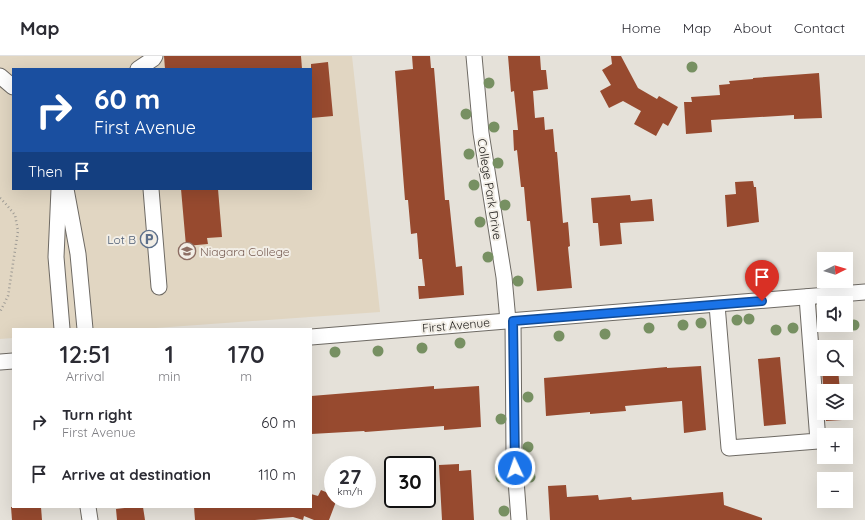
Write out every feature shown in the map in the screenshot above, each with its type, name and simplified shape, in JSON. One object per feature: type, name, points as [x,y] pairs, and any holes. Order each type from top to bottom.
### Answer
[{"type":"street","name":"College Park Drive","points":[[474,56],[481,133],[511,321],[514,454],[519,520]]},
{"type":"street","points":[[140,68],[156,61]]},
{"type":"street","points":[[0,76],[12,86]]},
{"type":"street","points":[[59,190],[56,257],[62,328]]},
{"type":"street","points":[[66,190],[78,254],[85,328]]},
{"type":"street","points":[[151,190],[159,287]]},
{"type":"street","name":"First Avenue","points":[[312,337],[865,292]]},
{"type":"street","points":[[717,305],[729,448],[774,445],[818,441],[807,297]]},
{"type":"street","points":[[0,362],[12,361]]},
{"type":"street","points":[[88,508],[90,520]]},
{"type":"path","points":[[0,198],[15,215],[18,231],[8,296],[0,312]]},
{"type":"shaded area","name":"Niagara College","points":[[0,56],[352,56],[380,312],[156,328],[12,328],[12,338],[0,339]]},
{"type":"building","points":[[164,56],[301,56],[302,68],[165,68]]},
{"type":"building","points":[[412,56],[430,56],[431,68],[434,68],[445,200],[449,200],[456,267],[462,266],[464,295],[419,299],[418,286],[425,286],[422,259],[419,259],[417,233],[411,234],[408,200],[405,200],[395,71],[413,69]]},
{"type":"building","points":[[508,56],[540,56],[541,70],[546,70],[548,89],[533,91],[535,118],[544,117],[545,130],[553,129],[555,152],[557,152],[563,223],[568,222],[570,246],[568,247],[572,288],[537,291],[530,221],[527,221],[524,187],[521,187],[517,150],[514,151],[513,130],[518,130],[514,91],[511,92]]},
{"type":"building","points":[[611,56],[621,56],[638,88],[657,99],[659,96],[678,107],[668,126],[663,123],[656,136],[634,124],[641,111],[623,101],[609,108],[600,91],[611,85],[602,70],[612,64]]},
{"type":"building","points":[[328,62],[333,116],[312,118],[311,64]]},
{"type":"building","points":[[819,73],[822,118],[794,119],[794,115],[711,120],[712,132],[686,134],[684,102],[692,102],[691,97],[720,95],[719,85],[730,84],[729,81]]},
{"type":"building","points":[[753,181],[754,187],[756,187],[759,222],[727,227],[725,195],[736,194],[735,182]]},
{"type":"building","points":[[181,190],[218,190],[222,237],[207,238],[208,244],[186,246]]},
{"type":"building","points":[[630,195],[631,201],[652,199],[654,221],[620,223],[622,244],[600,246],[598,223],[593,223],[591,198]]},
{"type":"building","points":[[780,357],[786,424],[764,426],[758,359]]},
{"type":"building","points":[[701,366],[706,430],[684,433],[682,401],[625,406],[626,411],[590,414],[590,412],[546,416],[544,378],[667,367]]},
{"type":"building","points":[[822,376],[839,376],[839,384],[823,384]]},
{"type":"building","points":[[434,386],[434,389],[479,386],[481,427],[444,430],[444,426],[365,432],[312,434],[312,396]]},
{"type":"building","points":[[459,464],[459,471],[471,470],[474,520],[442,520],[439,465]]},
{"type":"building","points":[[566,485],[567,497],[598,495],[599,500],[631,497],[632,500],[723,492],[724,505],[762,518],[762,520],[550,520],[548,486]]},
{"type":"building","points":[[321,490],[324,491],[324,508],[334,508],[329,520],[314,520],[304,516],[303,520],[293,517],[255,520],[195,520],[194,508],[312,508],[312,494],[318,496]]},
{"type":"building","points":[[11,507],[41,508],[42,520],[12,520]]},
{"type":"building","points":[[143,508],[145,520],[117,520],[116,509]]},
{"type":"place","name":"Lot B","points":[[149,239]]},
{"type":"place","name":"Niagara College","points":[[187,251]]},
{"type":"route","points":[[515,468],[513,321],[762,301]]}]
